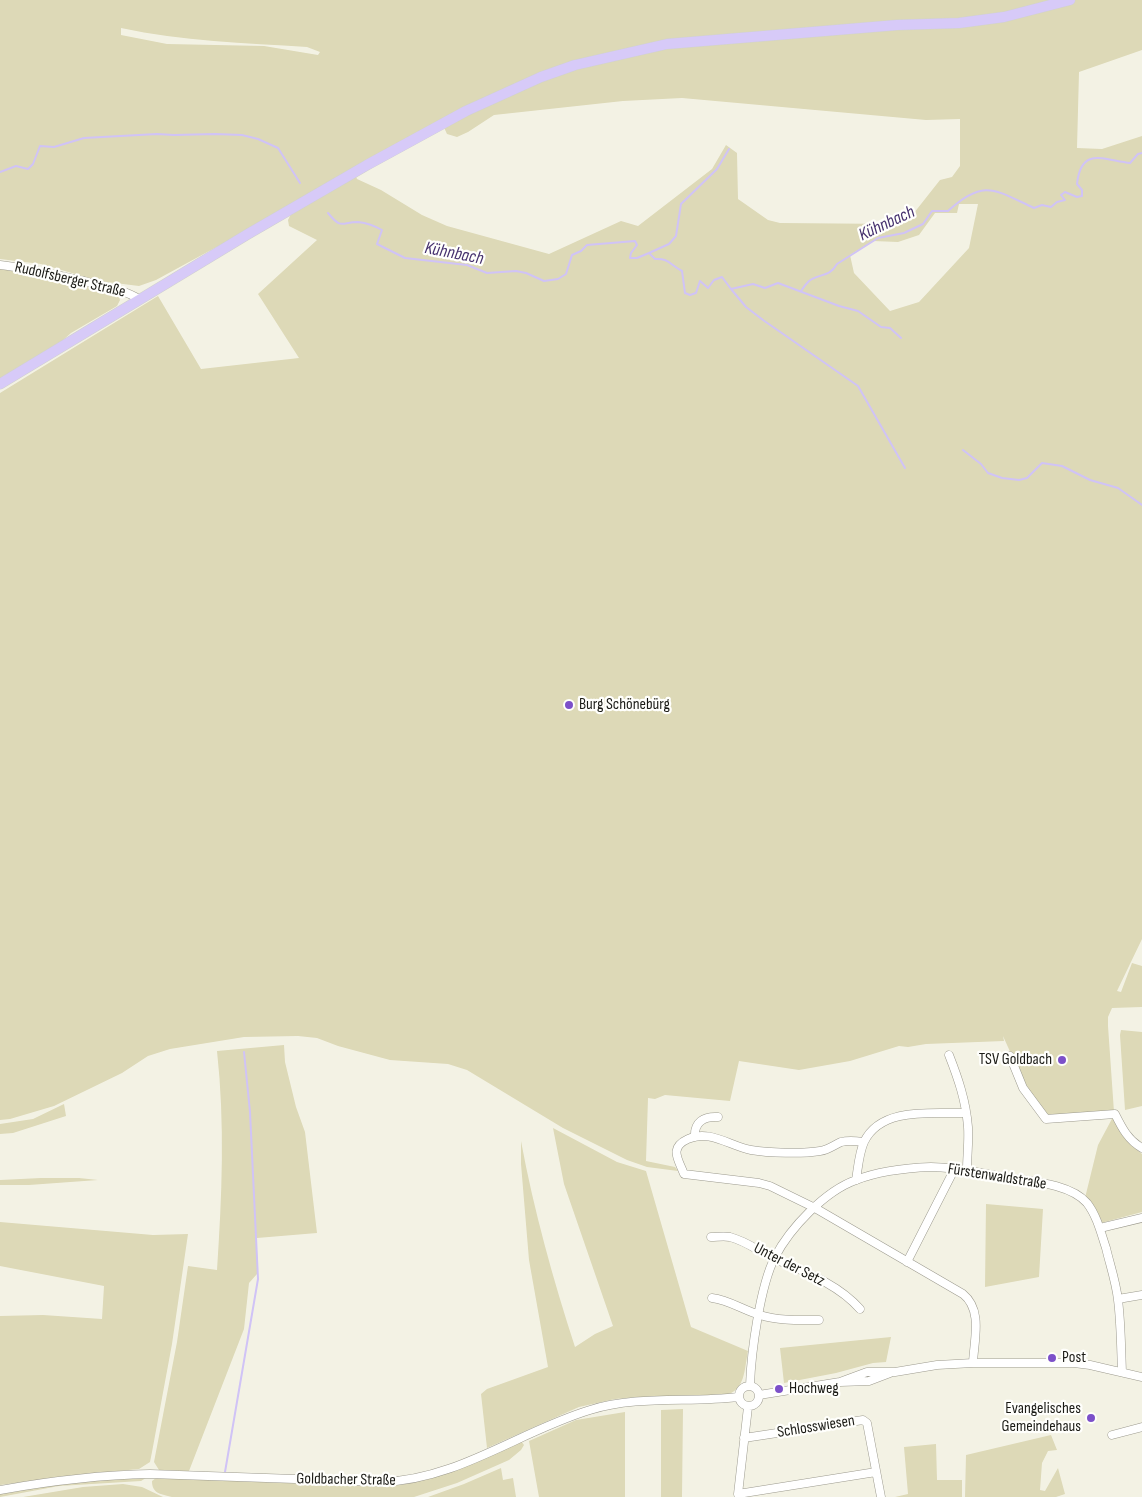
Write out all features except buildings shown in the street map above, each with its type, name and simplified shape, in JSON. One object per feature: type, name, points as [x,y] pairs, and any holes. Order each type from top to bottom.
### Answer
[{"type":"main road","points":[[0,384],[139,299],[358,170],[466,111],[527,82],[575,65],[667,44],[897,24],[960,23],[1004,17],[1070,0]]},
{"type":"street","name":"Rudolfsberger Straße","points":[[0,265],[96,284],[129,293],[139,299]]},
{"type":"street","points":[[949,1055],[959,1081],[966,1113],[968,1128],[967,1170]]},
{"type":"street","points":[[1010,1056],[1023,1088],[1046,1119],[1115,1114],[1123,1131],[1142,1148]]},
{"type":"street","points":[[856,1180],[864,1142],[878,1125],[890,1118],[904,1115],[966,1113]]},
{"type":"street","points":[[695,1137],[694,1131],[701,1120],[707,1117],[718,1117]]},
{"type":"street","points":[[864,1142],[850,1140],[821,1151],[790,1152],[751,1150],[718,1138],[695,1137],[680,1144],[676,1158],[684,1174],[770,1186],[815,1208],[970,1300],[976,1314],[973,1363]]},
{"type":"street","name":"Fürstenwaldstraße","points":[[750,1386],[751,1369],[765,1286],[774,1258],[784,1241],[804,1217],[830,1195],[856,1180],[910,1168],[955,1168],[1058,1187],[1076,1194],[1090,1208],[1100,1228],[1118,1298],[1122,1372]]},
{"type":"street","points":[[907,1262],[955,1168]]},
{"type":"street","points":[[1100,1228],[1142,1218]]},
{"type":"street","name":"Unter der Setz","points":[[711,1236],[729,1237],[742,1241],[810,1274],[850,1298],[860,1309]]},
{"type":"street","points":[[1118,1298],[1142,1295]]},
{"type":"street","points":[[712,1298],[722,1299],[760,1315],[788,1320],[819,1320]]},
{"type":"street","points":[[759,1395],[840,1382],[867,1372],[894,1372],[936,1365],[973,1363],[1074,1363],[1142,1377]]},
{"type":"street","points":[[750,1386],[759,1395],[756,1404],[748,1407],[740,1403],[738,1397],[742,1389],[750,1386]]},
{"type":"street","name":"Goldbacher Straße","points":[[0,1490],[80,1477],[115,1474],[404,1482],[474,1459],[591,1409],[639,1402],[716,1400],[738,1397]]},
{"type":"street","points":[[748,1407],[738,1494],[876,1472]]},
{"type":"street","name":"Schlosswiesen","points":[[744,1438],[863,1420],[867,1423],[881,1497]]},
{"type":"street","points":[[1112,1435],[1142,1427]]},
{"type":"shaded area","points":[[0,0],[1142,0],[1142,50],[1079,72],[1077,148],[1102,149],[1142,136],[1142,939],[1117,991],[1121,992],[1132,963],[1142,966],[1142,1007],[1112,1008],[1108,1017],[1114,1112],[1048,1117],[1028,1088],[1003,1036],[1004,1041],[899,1046],[850,1061],[799,1070],[739,1061],[730,1101],[665,1095],[655,1099],[648,1098],[646,1161],[675,1167],[678,1171],[647,1167],[627,1160],[563,1128],[467,1070],[448,1064],[390,1060],[338,1046],[317,1038],[298,1036],[244,1037],[170,1049],[148,1056],[122,1073],[54,1106],[10,1119],[0,1120],[0,393],[158,296],[201,369],[299,358],[258,294],[317,240],[289,226],[288,220],[292,212],[233,238],[156,280],[139,286],[99,281],[41,264],[0,259]],"holes":[[[121,28],[190,39],[307,47],[320,52],[318,55],[264,46],[167,44],[121,35]],[[682,98],[926,120],[960,119],[960,166],[952,177],[940,180],[910,218],[897,224],[780,223],[768,220],[738,199],[737,153],[726,145],[712,169],[638,226],[621,221],[549,254],[447,226],[422,215],[381,190],[357,179],[354,171],[441,121],[447,134],[457,137],[494,115],[623,101]],[[959,204],[978,204],[969,248],[919,302],[890,311],[854,273],[850,255],[873,241],[898,242],[919,235],[935,213],[957,213]]]},
{"type":"shaded area","points":[[0,269],[118,294],[120,300],[117,306],[71,333],[62,341],[0,380]]},
{"type":"shaded area","points":[[1121,1030],[1142,1032],[1142,1106],[1125,1110],[1120,1035]]},
{"type":"shaded area","points":[[284,1045],[285,1062],[296,1107],[305,1132],[317,1233],[257,1238],[257,1274],[249,1283],[244,1329],[189,1471],[159,1470],[154,1462],[177,1342],[188,1266],[217,1270],[222,1160],[220,1078],[217,1051]]},
{"type":"shaded area","points":[[64,1104],[66,1116],[13,1133],[0,1134],[0,1124],[33,1119]]},
{"type":"shaded area","points":[[1114,1115],[1124,1137],[1142,1154],[1142,1212],[1101,1223],[1094,1206],[1085,1198],[1098,1145]]},
{"type":"shaded area","points":[[553,1128],[617,1162],[646,1171],[691,1327],[748,1351],[743,1378],[736,1389],[724,1396],[638,1397],[615,1399],[579,1407],[487,1448],[481,1394],[487,1389],[548,1367],[529,1260],[521,1164],[521,1141],[545,1245],[575,1347],[595,1334],[613,1326],[564,1184]]},
{"type":"shaded area","points":[[41,1178],[98,1180],[0,1185],[0,1180]]},
{"type":"shaded area","points":[[986,1204],[1043,1209],[1039,1277],[985,1287]]},
{"type":"shaded area","points":[[0,1222],[153,1235],[188,1234],[172,1344],[150,1462],[139,1469],[0,1485],[0,1316],[43,1315],[102,1319],[104,1286],[0,1266]]},
{"type":"shaded area","points":[[891,1337],[886,1362],[873,1363],[836,1373],[784,1383],[780,1348]]},
{"type":"shaded area","points":[[683,1409],[682,1497],[661,1497],[661,1410]]},
{"type":"shaded area","points":[[625,1412],[625,1497],[539,1497],[529,1441],[576,1420]]},
{"type":"shaded area","points":[[1051,1435],[1057,1450],[1048,1451],[1042,1463],[1040,1490],[1045,1491],[1058,1468],[1065,1494],[1056,1497],[965,1497],[966,1455]]},
{"type":"shaded area","points":[[521,1441],[524,1445],[521,1450],[509,1460],[457,1483],[414,1497],[172,1497],[158,1493],[152,1485],[152,1481],[156,1478],[363,1486],[401,1485],[431,1478]]},
{"type":"shaded area","points":[[936,1444],[937,1480],[962,1480],[962,1497],[895,1497],[908,1494],[904,1447]]},
{"type":"shaded area","points":[[501,1468],[503,1480],[513,1478],[516,1497],[428,1497],[464,1484]]},
{"type":"shaded area","points":[[146,1478],[141,1481],[59,1486],[0,1497],[0,1492],[81,1481]]},
{"type":"shaded area","points":[[123,1484],[142,1487],[163,1497],[23,1497],[83,1487]]},
{"type":"waterway","name":"Kühnbach","points":[[0,172],[16,166],[28,169],[33,164],[40,146],[54,147],[84,138],[157,134],[215,134],[242,135],[258,139],[278,148],[300,183]]},
{"type":"waterway","name":"Kühnbach","points":[[328,213],[336,222],[342,224],[361,222],[382,230],[377,244],[405,258],[467,265],[487,273],[516,271],[544,281],[558,279],[566,274],[572,255],[581,251],[587,245],[635,241],[637,245],[630,258],[637,258],[669,244],[676,236],[681,204],[717,169],[729,149]]},
{"type":"waterway","name":"Kühnbach","points":[[801,291],[809,281],[831,271],[837,264],[878,238],[904,233],[923,224],[932,211],[948,211],[971,194],[990,190],[1009,196],[1034,208],[1042,205],[1051,207],[1057,202],[1065,200],[1061,195],[1065,192],[1077,197],[1082,196],[1082,190],[1077,184],[1079,172],[1083,164],[1089,160],[1103,158],[1130,163],[1138,154],[1142,153]]},
{"type":"waterway","name":"Kühnbach","points":[[650,254],[655,259],[667,261],[682,271],[685,293],[690,295],[696,293],[700,281],[708,288],[714,280],[722,277],[731,289],[753,284],[765,288],[778,283],[839,306],[858,311],[881,327],[890,328],[901,338]]},
{"type":"waterway","points":[[731,289],[746,307],[763,320],[858,386],[905,468]]},
{"type":"waterway","points":[[963,450],[981,464],[988,473],[1002,478],[1019,480],[1027,478],[1042,463],[1062,466],[1090,480],[1118,488],[1142,505]]},
{"type":"waterway","points":[[225,1472],[258,1279],[250,1112],[244,1052]]},
{"type":"place","name":"Burg Schönebürg","points":[[569,705]]},
{"type":"place","name":"TSV Goldbach","points":[[1062,1060]]},
{"type":"place","name":"Post","points":[[1052,1358]]},
{"type":"place","name":"Hochweg","points":[[779,1389]]},
{"type":"place","name":"Evangelisches Gemeindehaus","points":[[1091,1418]]}]
